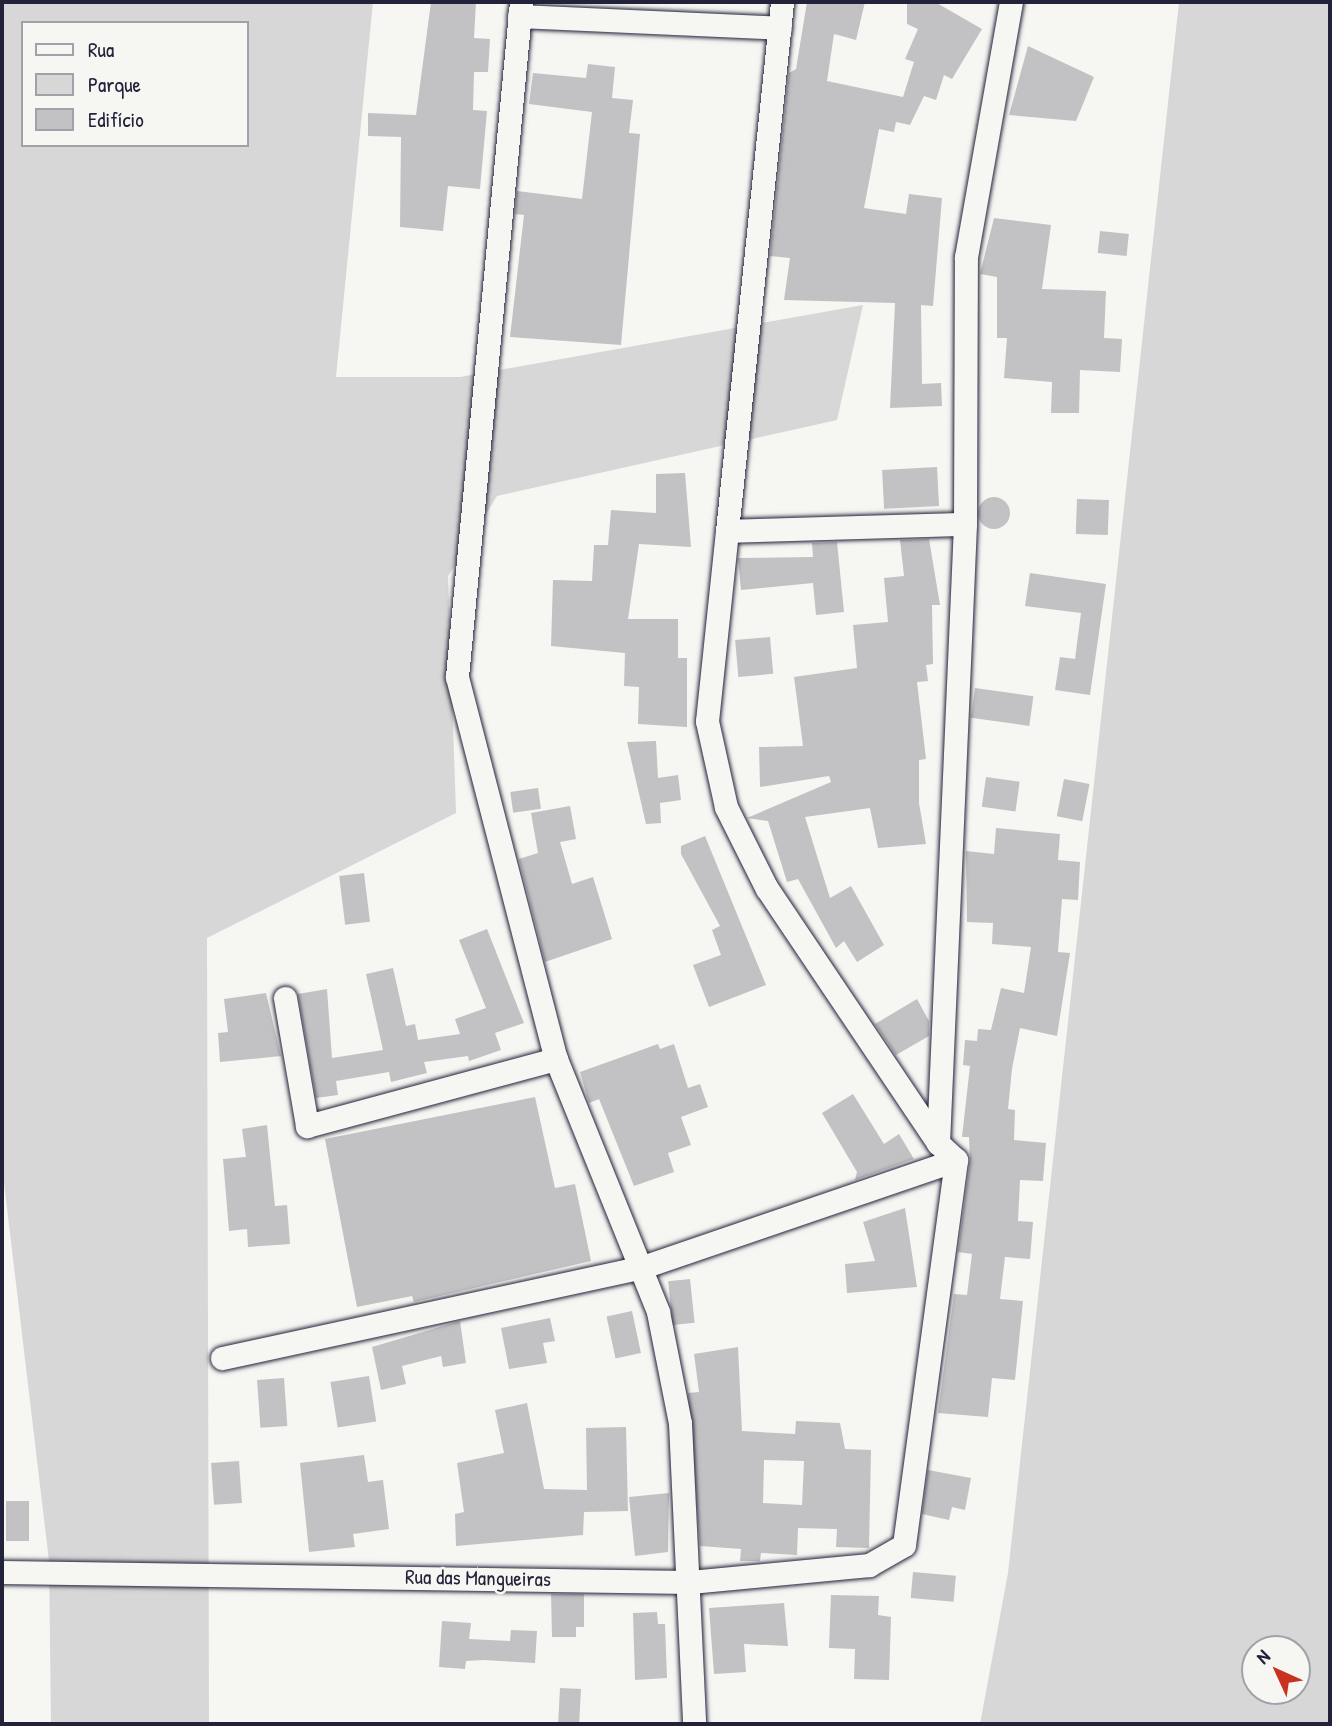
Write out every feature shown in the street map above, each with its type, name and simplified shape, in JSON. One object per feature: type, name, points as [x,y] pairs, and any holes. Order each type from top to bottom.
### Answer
[{"type":"street","points":[[222,1358],[643,1267],[956,1160],[937,1143],[767,889],[726,807],[707,722],[782,2]]},
{"type":"street","points":[[937,1143],[965,524],[966,257],[1011,2]]},
{"type":"street","points":[[694,1724],[690,1582],[680,1423],[643,1267],[556,1059],[457,677],[520,9],[780,28]]},
{"type":"street","points":[[726,531],[965,524]]},
{"type":"street","points":[[285,998],[307,1126],[556,1059]]},
{"type":"street","name":"Rua das Mangueiras","points":[[2,1572],[690,1582],[869,1565],[904,1545],[913,1503],[956,1160]]},
{"type":"green space","points":[[2,2],[373,2],[336,377],[460,377],[863,305],[837,420],[497,496],[448,576],[456,813],[207,938],[209,1724],[51,1724],[49,1561],[2,1166]]},
{"type":"green space","points":[[1179,2],[1330,2],[1330,1724],[980,1724],[1008,1573]]},
{"type":"building","points":[[431,2],[476,2],[474,38],[490,39],[488,72],[474,72],[473,110],[487,111],[480,189],[448,186],[443,231],[400,227],[401,137],[368,136],[368,113],[416,115]]},
{"type":"building","points":[[807,2],[865,2],[856,40],[834,34],[827,81],[903,97],[914,62],[905,59],[918,29],[907,24],[907,2],[935,2],[982,29],[952,79],[944,75],[936,100],[924,96],[910,125],[896,122],[894,132],[879,129],[864,208],[906,214],[909,194],[942,198],[933,306],[921,305],[922,384],[941,383],[942,406],[890,408],[895,303],[784,300],[790,258],[770,256],[789,73],[796,69]]},
{"type":"building","points":[[1028,46],[1094,77],[1076,121],[1009,115]]},
{"type":"building","points":[[588,64],[615,67],[612,98],[633,100],[629,133],[640,134],[621,345],[510,337],[524,215],[515,214],[517,191],[582,199],[592,112],[529,104],[533,73],[586,78]]},
{"type":"building","points":[[994,218],[1051,225],[1042,289],[1106,291],[1104,338],[1122,339],[1120,372],[1080,370],[1079,413],[1051,413],[1052,382],[1004,378],[1007,338],[997,338],[997,277],[980,274]]},
{"type":"building","points":[[1100,231],[1129,234],[1127,256],[1098,253]]},
{"type":"building","points":[[937,467],[939,506],[884,509],[882,470]]},
{"type":"building","points":[[685,473],[691,547],[639,544],[628,619],[678,619],[678,658],[687,658],[687,727],[638,724],[639,687],[624,686],[625,653],[551,646],[553,580],[592,581],[594,545],[608,545],[611,510],[656,513],[656,474]]},
{"type":"building","points":[[994,497],[1005,502],[1010,513],[1005,524],[994,529],[983,524],[978,513],[983,502]]},
{"type":"building","points":[[1077,499],[1109,500],[1108,535],[1076,534]]},
{"type":"building","points":[[929,539],[940,605],[932,605],[933,664],[926,665],[928,681],[917,682],[926,759],[919,760],[919,803],[926,844],[878,848],[870,808],[805,817],[830,898],[851,886],[884,945],[857,962],[844,941],[836,948],[798,879],[787,882],[768,821],[747,818],[831,782],[829,776],[760,787],[759,747],[803,746],[794,677],[857,668],[853,625],[888,622],[884,578],[904,576],[900,540]]},
{"type":"building","points":[[837,542],[844,612],[816,615],[813,583],[741,590],[738,558],[813,557],[812,543]]},
{"type":"building","points":[[1030,573],[1106,584],[1090,695],[1055,690],[1060,657],[1075,659],[1081,613],[1025,606]]},
{"type":"building","points":[[770,637],[773,674],[738,677],[735,640]]},
{"type":"building","points":[[975,688],[1033,696],[1029,726],[971,718]]},
{"type":"building","points":[[656,741],[658,778],[678,775],[681,800],[660,803],[661,823],[646,824],[627,742]]},
{"type":"building","points":[[986,777],[1020,782],[1015,811],[982,807]]},
{"type":"building","points":[[1064,779],[1090,784],[1082,821],[1057,816]]},
{"type":"building","points":[[538,788],[541,809],[513,813],[510,792]]},
{"type":"building","points":[[570,806],[576,839],[560,842],[572,884],[593,877],[612,939],[545,962],[519,859],[538,853],[531,813]]},
{"type":"building","points":[[996,828],[1060,834],[1058,860],[1080,862],[1078,900],[1062,899],[1058,952],[1070,953],[1057,1036],[1020,1028],[1012,1069],[1008,1109],[1015,1110],[1014,1140],[1046,1143],[1043,1181],[1020,1180],[1018,1221],[1033,1222],[1030,1259],[1005,1257],[1000,1299],[1023,1301],[1015,1380],[992,1378],[988,1417],[938,1413],[954,1294],[967,1295],[972,1254],[958,1252],[970,1162],[969,1137],[962,1137],[970,1066],[963,1065],[965,1040],[977,1041],[978,1029],[991,1030],[1001,988],[1024,993],[1031,947],[992,944],[993,923],[967,922],[966,851],[994,854]]},
{"type":"building","points":[[705,836],[766,985],[709,1007],[693,965],[721,955],[712,930],[720,926],[681,854],[681,846]]},
{"type":"building","points":[[364,873],[370,922],[345,925],[339,876]]},
{"type":"building","points":[[487,929],[524,1023],[495,1033],[501,1050],[469,1061],[468,1056],[424,1062],[427,1073],[391,1082],[389,1072],[336,1081],[338,1095],[316,1098],[298,994],[327,989],[332,1058],[383,1050],[366,974],[393,968],[406,1026],[415,1024],[418,1040],[460,1034],[455,1019],[486,1008],[459,940]]},
{"type":"building","points":[[266,993],[281,1056],[220,1062],[218,1033],[228,1032],[224,999]]},
{"type":"building","points":[[917,999],[929,1021],[929,1036],[896,1055],[875,1024]]},
{"type":"building","points":[[658,1044],[660,1049],[674,1044],[688,1088],[700,1084],[708,1107],[681,1117],[691,1145],[668,1153],[674,1172],[634,1186],[599,1099],[589,1103],[580,1072]]},
{"type":"building","points":[[853,1094],[884,1144],[899,1134],[914,1159],[855,1180],[857,1172],[822,1113]]},
{"type":"building","points":[[535,1097],[555,1188],[575,1184],[591,1261],[414,1302],[412,1296],[357,1307],[325,1139]]},
{"type":"building","points":[[267,1125],[275,1206],[287,1205],[290,1244],[248,1247],[247,1229],[229,1231],[223,1159],[246,1157],[242,1129]]},
{"type":"building","points":[[905,1208],[917,1287],[847,1293],[845,1264],[875,1261],[863,1222]]},
{"type":"building","points":[[690,1279],[695,1323],[673,1325],[668,1281]]},
{"type":"building","points":[[632,1311],[641,1353],[616,1358],[607,1316]]},
{"type":"building","points":[[550,1318],[555,1341],[543,1343],[547,1363],[509,1369],[501,1328]]},
{"type":"building","points":[[460,1321],[466,1363],[443,1367],[441,1356],[402,1366],[406,1384],[381,1390],[372,1347]]},
{"type":"building","points":[[738,1347],[742,1431],[795,1434],[796,1421],[840,1423],[845,1449],[871,1450],[869,1548],[836,1547],[837,1529],[798,1528],[797,1555],[761,1553],[760,1561],[740,1561],[741,1549],[700,1546],[688,1393],[699,1392],[694,1354]],"holes":[[[764,1460],[804,1461],[802,1505],[763,1503]]]},
{"type":"building","points":[[369,1376],[376,1421],[338,1428],[330,1382]]},
{"type":"building","points":[[284,1378],[287,1426],[260,1428],[257,1380]]},
{"type":"building","points":[[527,1403],[544,1489],[587,1490],[586,1428],[626,1427],[628,1511],[584,1512],[583,1535],[456,1546],[455,1514],[464,1512],[457,1463],[504,1453],[495,1410]]},
{"type":"building","points":[[364,1455],[368,1482],[383,1480],[389,1529],[353,1534],[355,1547],[309,1552],[300,1463]]},
{"type":"building","points":[[239,1461],[242,1503],[214,1505],[211,1463]]},
{"type":"building","points":[[928,1470],[971,1478],[965,1510],[952,1507],[949,1520],[922,1514]]},
{"type":"building","points":[[669,1493],[668,1552],[635,1556],[629,1497]]},
{"type":"building","points":[[6,1501],[29,1501],[29,1541],[6,1541]]},
{"type":"building","points":[[913,1572],[956,1576],[954,1602],[911,1598]]},
{"type":"building","points":[[551,1594],[584,1594],[584,1627],[576,1627],[576,1637],[552,1637]]},
{"type":"building","points":[[831,1595],[879,1596],[878,1615],[891,1617],[889,1680],[854,1679],[855,1649],[829,1648]]},
{"type":"building","points":[[784,1603],[788,1646],[744,1644],[746,1672],[714,1674],[709,1608]]},
{"type":"building","points":[[657,1612],[658,1624],[665,1624],[667,1678],[635,1680],[633,1613]]},
{"type":"building","points":[[442,1621],[471,1623],[469,1639],[510,1641],[511,1630],[537,1631],[535,1663],[483,1660],[466,1661],[465,1669],[439,1667]]},
{"type":"building","points":[[560,1688],[581,1689],[579,1724],[558,1724]]}]
